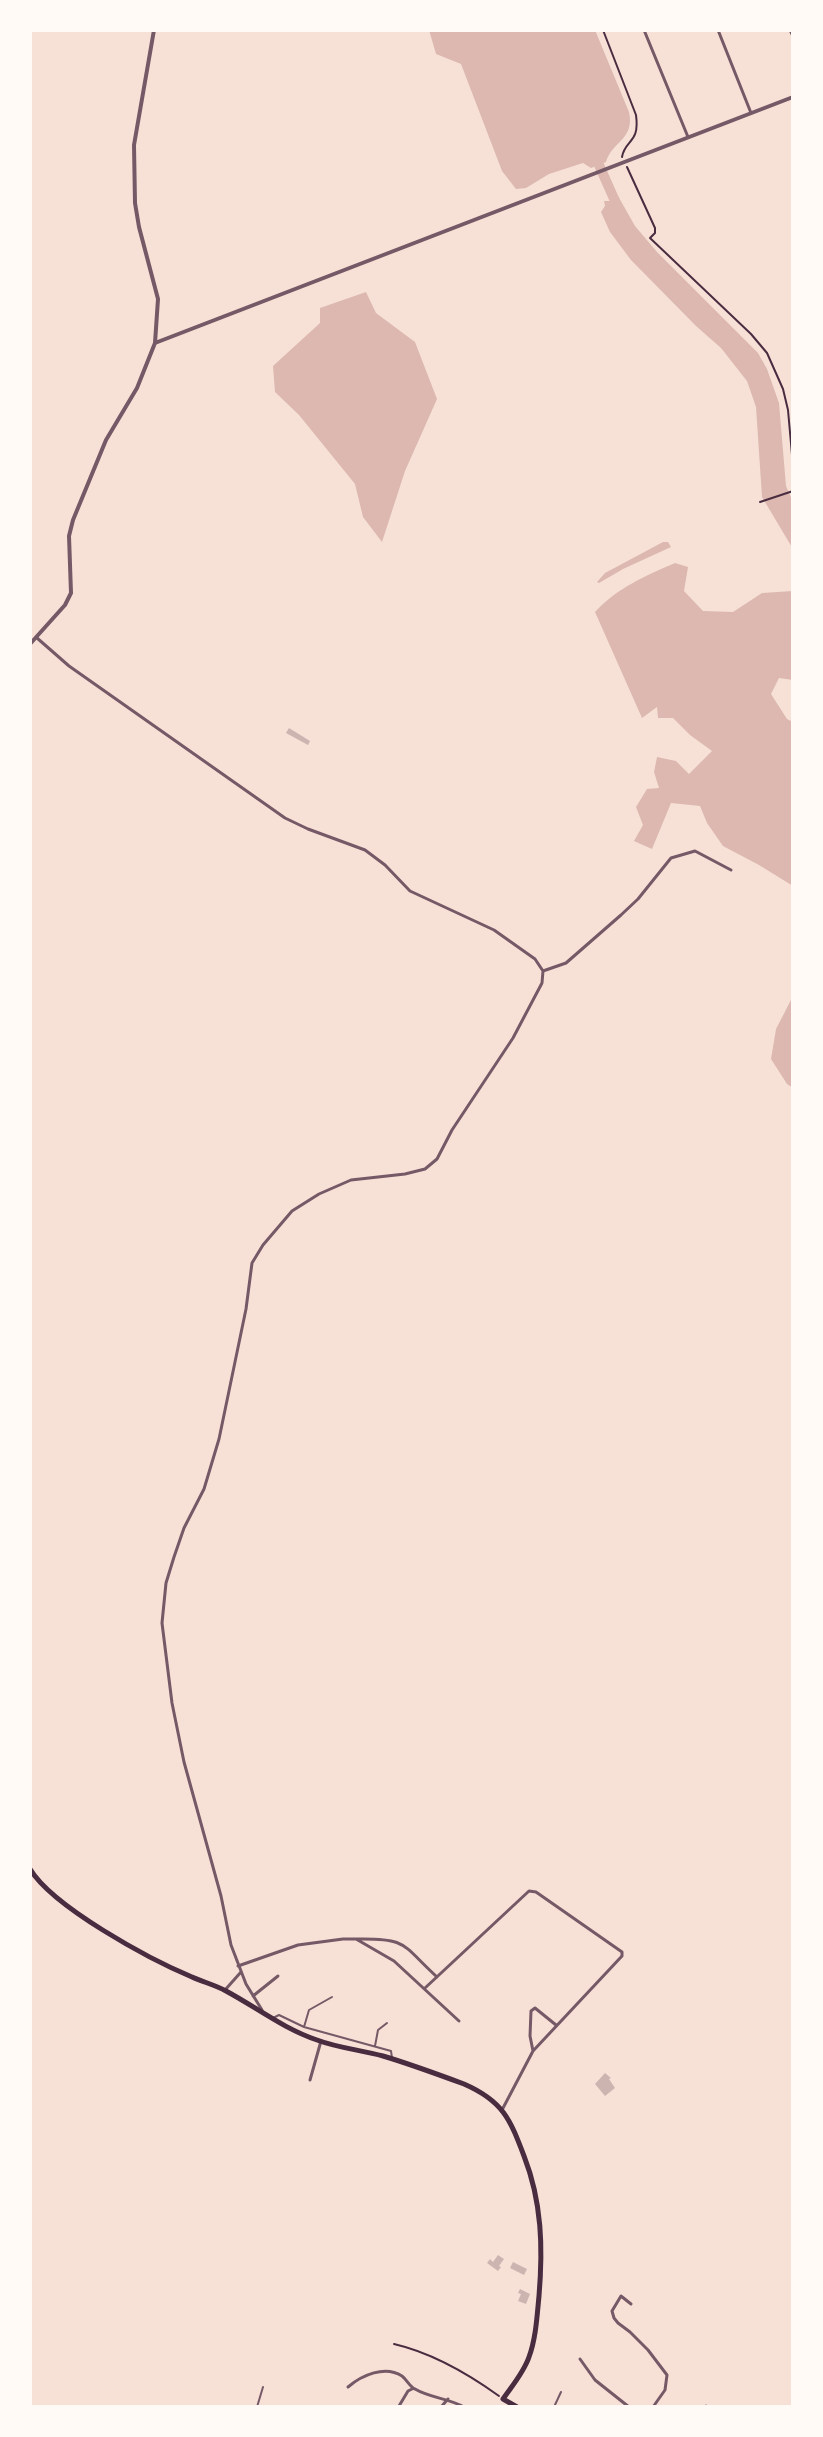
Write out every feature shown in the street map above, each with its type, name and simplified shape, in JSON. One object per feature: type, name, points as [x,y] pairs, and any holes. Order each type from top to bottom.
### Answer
[{"type":"main road","points":[[30,1869],[55,1897],[119,1940],[195,1979],[225,1990],[272,2019],[321,2041],[392,2059],[477,2089],[502,2110],[515,2128],[540,2207],[540,2278],[532,2346],[523,2368],[501,2401],[517,2407]]},
{"type":"street","points":[[30,644],[65,605],[71,593],[69,536],[73,520],[106,440],[137,388],[155,343],[158,299],[139,227],[134,157],[154,30]]},
{"type":"street","points":[[644,30],[688,137]]},
{"type":"street","points":[[718,30],[751,113]]},
{"type":"street","points":[[790,30],[793,36]]},
{"type":"street","points":[[155,343],[793,97]]},
{"type":"street","points":[[37,638],[69,666],[285,818],[365,850],[410,891],[494,930],[535,959],[543,971],[542,983],[513,1038],[452,1130],[437,1159],[425,1169],[351,1180],[319,1194],[292,1211],[252,1263],[246,1309],[219,1439],[204,1489],[184,1528],[166,1583],[162,1623],[176,1731],[238,1966],[264,2012]]},
{"type":"street","points":[[543,971],[566,963],[621,915],[671,858],[695,851],[731,870]]},
{"type":"street","points":[[425,1988],[529,1891],[536,1892],[622,1952],[622,1956],[533,2051],[502,2110]]},
{"type":"street","points":[[238,1966],[298,1945],[343,1939],[376,1939],[405,1945],[437,1977]]},
{"type":"street","points":[[356,1939],[394,1961],[459,2021]]},
{"type":"street","points":[[373,1951],[376,1939]]},
{"type":"street","points":[[225,1990],[241,1972]]},
{"type":"street","points":[[253,1996],[278,1976]]},
{"type":"street","points":[[304,2027],[309,2010],[332,1997]]},
{"type":"street","points":[[533,2051],[531,2011],[539,2009],[557,2025]]},
{"type":"street","points":[[272,2019],[279,2015],[304,2027],[391,2051],[392,2059]]},
{"type":"street","points":[[375,2047],[378,2030],[387,2023]]},
{"type":"street","points":[[310,2080],[321,2041]]},
{"type":"street","points":[[631,2304],[621,2296],[612,2311],[614,2318],[648,2350],[667,2375],[665,2390],[653,2407]]},
{"type":"street","points":[[580,2359],[595,2380],[629,2407]]},
{"type":"street","points":[[348,2387],[373,2373],[392,2372],[410,2382],[412,2389]]},
{"type":"street","points":[[257,2407],[263,2387]]},
{"type":"street","points":[[412,2389],[464,2407]]},
{"type":"street","points":[[399,2406],[412,2389]]},
{"type":"street","points":[[554,2407],[561,2392]]},
{"type":"street","points":[[441,2407],[448,2399]]},
{"type":"path","points":[[603,30],[636,115],[637,131],[622,154],[655,228],[650,238],[767,353],[783,389],[788,410],[793,466]]},
{"type":"path","points":[[760,502],[793,491]]},
{"type":"path","points":[[394,2344],[449,2365],[501,2401]]},
{"type":"shaded area","points":[[429,30],[595,30],[629,112],[626,135],[606,162],[591,168],[583,163],[549,174],[526,188],[516,189],[502,171],[461,64],[436,54]]},
{"type":"shaded area","points":[[618,196],[635,226],[657,252],[758,353],[767,369],[779,403],[786,486],[793,502],[793,549],[762,497],[756,407],[747,381],[721,348],[631,260],[610,232],[601,212],[604,201]]},
{"type":"shaded area","points":[[366,292],[376,313],[415,342],[437,399],[405,471],[382,542],[363,517],[355,484],[299,415],[275,392],[273,366],[320,323],[320,308]]},
{"type":"shaded area","points":[[668,542],[671,547],[597,582],[605,573]]},
{"type":"shaded area","points":[[675,563],[688,567],[684,591],[703,611],[733,612],[762,593],[793,591],[793,680],[779,678],[771,694],[787,719],[793,722],[793,886],[723,846],[707,823],[700,806],[671,803],[652,849],[634,841],[643,825],[636,807],[647,789],[659,788],[654,772],[657,757],[676,761],[689,774],[712,751],[673,718],[658,718],[657,707],[642,718],[595,612],[622,589]]},
{"type":"shaded area","points":[[793,996],[793,1088],[771,1059],[776,1029]]},
{"type":"building","points":[[289,728],[310,741],[308,745],[286,733]]},
{"type":"building","points":[[605,2073],[615,2088],[605,2096],[595,2084]]},
{"type":"building","points":[[498,2255],[504,2259],[498,2271],[487,2263],[490,2259],[493,2262]]},
{"type":"building","points":[[513,2262],[527,2269],[524,2275],[510,2268]]},
{"type":"building","points":[[520,2289],[530,2294],[526,2304],[518,2301]]},
{"type":"waterway","points":[[599,165],[619,210]]}]
